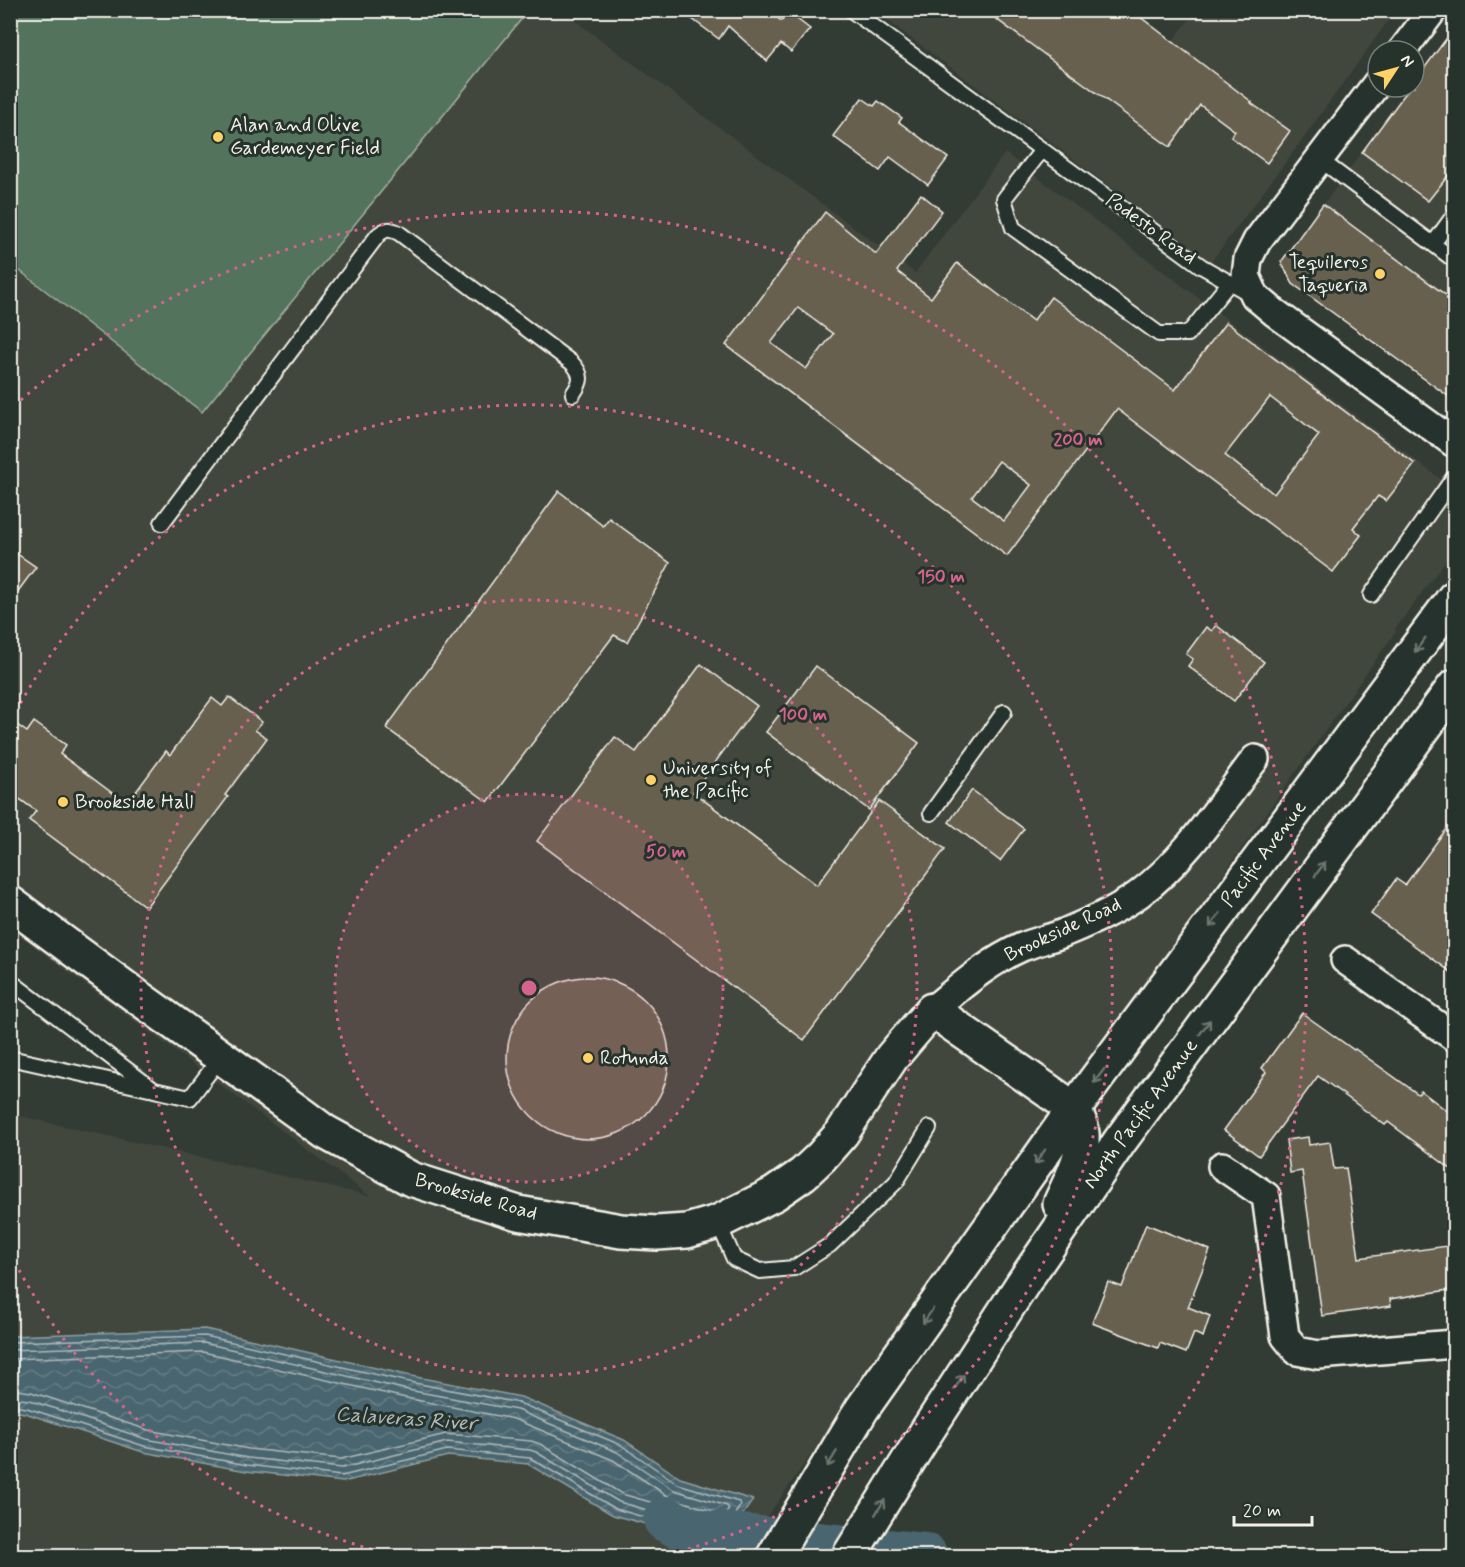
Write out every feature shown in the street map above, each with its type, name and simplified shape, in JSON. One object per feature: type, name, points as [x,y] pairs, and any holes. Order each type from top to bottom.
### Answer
[{"type":"main road","name":"Pacific Avenue","points":[[1074,1109],[1455,598]]},
{"type":"main road","name":"North Pacific Avenue","points":[[849,1557],[1017,1292],[1120,1141],[1455,687]]},
{"type":"main road","name":"Brookside Road","points":[[10,903],[220,1058],[325,1132],[411,1179],[518,1213],[621,1231],[657,1233],[687,1231],[718,1222],[774,1194],[821,1157],[842,1133],[892,1057],[932,1010]]},
{"type":"main road","points":[[932,1010],[1074,1109],[1082,1128],[1082,1147],[1076,1169],[1017,1292]]},
{"type":"main road","points":[[774,1557],[862,1409],[1074,1109]]},
{"type":"street","points":[[1411,39],[1433,10]]},
{"type":"street","points":[[1255,296],[1246,276],[1248,259],[1257,241],[1366,98]]},
{"type":"street","name":"Podesto Road","points":[[1255,296],[1455,443]]},
{"type":"street","name":"Brookside Road","points":[[932,1010],[991,964],[1021,948],[1062,933],[1114,909],[1138,895],[1188,848],[1255,759]]},
{"type":"street","points":[[1345,960],[1455,1037]]},
{"type":"street","points":[[1222,1166],[1266,1196],[1285,1336],[1298,1351],[1318,1356],[1455,1344]]},
{"type":"lane","name":"Podesto Road","points":[[851,10],[1201,266],[1255,296]]},
{"type":"lane","points":[[1042,150],[1004,199],[1013,228],[1159,334],[1188,334],[1230,282]]},
{"type":"lane","points":[[1319,159],[1455,260]]},
{"type":"lane","points":[[1433,244],[1455,215]]},
{"type":"lane","points":[[162,523],[383,230],[391,229],[399,233],[572,363],[579,370],[580,378],[579,386],[573,394]]},
{"type":"lane","points":[[1371,595],[1455,477]]},
{"type":"lane","points":[[931,813],[1004,712]]},
{"type":"lane","points":[[10,981],[154,1090]]},
{"type":"lane","points":[[10,1058],[190,1098],[220,1058]]},
{"type":"lane","points":[[718,1222],[734,1258],[760,1271],[794,1268],[830,1245],[896,1182],[929,1128]]},
{"type":"shaded area","name":"University of the Pacific","points":[[11,11],[562,11],[915,273],[1005,153],[1454,489],[1454,549],[739,1556],[11,1556],[11,1114],[370,1196],[11,929]]},
{"type":"shaded area","points":[[875,11],[1131,11],[1172,42],[1196,11],[1395,11],[1375,39],[1366,39],[1366,51],[1211,262]]},
{"type":"shaded area","points":[[1454,27],[1454,401],[1293,284],[1281,262],[1401,99],[1426,99],[1426,66]]},
{"type":"green space","name":"Alan and Olive Gardemeyer Field","points":[[10,11],[528,11],[202,412],[11,264]]},
{"type":"water","points":[[205,1329],[411,1376],[521,1397],[624,1440],[680,1478],[753,1500],[721,1545],[613,1515],[528,1464],[448,1456],[343,1482],[246,1471],[143,1452],[25,1413],[11,1411],[11,1336]]},
{"type":"building","points":[[680,10],[769,10],[781,21],[788,12],[810,29],[791,52],[781,44],[767,61],[728,26],[719,39]]},
{"type":"building","points":[[984,10],[1131,10],[1290,131],[1267,163],[1231,137],[1235,131],[1200,105],[1170,147]]},
{"type":"building","points":[[1455,27],[1455,167],[1428,201],[1362,152],[1401,99],[1426,99],[1426,66]]},
{"type":"building","points":[[862,98],[874,106],[878,101],[902,118],[899,122],[948,158],[928,185],[890,157],[880,171],[833,136]]},
{"type":"building","points":[[921,194],[942,211],[897,271],[931,298],[957,263],[1033,321],[1051,297],[1175,390],[1226,322],[1415,464],[1386,501],[1378,496],[1353,528],[1361,535],[1333,572],[1117,409],[1007,556],[726,345],[825,212],[876,254]],"holes":[[[798,308],[833,334],[806,369],[771,343]],[[1270,397],[1319,435],[1274,494],[1225,455]],[[999,461],[1031,485],[1004,521],[972,497]]]},
{"type":"building","points":[[1323,204],[1455,302],[1455,401],[1293,284],[1281,262]]},
{"type":"building","points":[[559,491],[603,526],[609,518],[670,563],[627,642],[614,635],[488,802],[386,728]]},
{"type":"building","points":[[10,549],[36,567],[10,602]]},
{"type":"building","points":[[1216,625],[1264,662],[1234,701],[1188,666],[1193,659],[1186,654],[1206,627],[1212,631]]},
{"type":"building","points":[[701,664],[757,706],[693,792],[817,885],[879,801],[945,849],[804,1040],[537,841],[615,737],[636,752]]},
{"type":"building","points":[[816,666],[919,743],[869,810],[766,732]]},
{"type":"building","name":"Brookside Hall","points":[[229,697],[262,722],[255,730],[267,738],[225,795],[228,797],[146,907],[29,820],[36,811],[10,792],[10,720],[27,732],[34,722],[66,745],[60,754],[127,804],[166,751],[170,755],[212,698],[222,706]]},
{"type":"building","points":[[972,790],[1024,829],[1000,861],[949,822]]},
{"type":"building","points":[[1455,817],[1455,975],[1371,914],[1396,879],[1405,885]]},
{"type":"building","name":"Rotunda","points":[[588,977],[619,983],[645,1001],[663,1027],[669,1058],[663,1089],[645,1115],[619,1133],[588,1139],[557,1133],[531,1115],[513,1089],[507,1058],[513,1027],[531,1001],[557,983]]},
{"type":"building","points":[[1302,1013],[1418,1094],[1421,1091],[1455,1117],[1455,1172],[1388,1122],[1385,1125],[1318,1076],[1259,1156],[1224,1130],[1266,1072],[1262,1068]]},
{"type":"building","points":[[1308,1137],[1309,1145],[1330,1142],[1334,1169],[1346,1168],[1359,1258],[1455,1245],[1455,1289],[1390,1299],[1391,1306],[1322,1316],[1302,1171],[1290,1173],[1286,1140]]},
{"type":"building","points":[[1146,1224],[1210,1250],[1188,1307],[1210,1316],[1203,1337],[1194,1333],[1186,1353],[1160,1343],[1158,1348],[1092,1323],[1108,1282],[1122,1287]]},
{"type":"waterway","name":"Calaveras River","points":[[666,1519],[691,1532],[925,1556]]},
{"type":"place","name":"Alan and Olive Gardemeyer Field","points":[[218,137]]},
{"type":"place","name":"Tequileros Taqueria","points":[[1380,274]]},
{"type":"place","name":"University of the Pacific","points":[[651,780]]},
{"type":"place","name":"Brookside Hall","points":[[63,802]]},
{"type":"place","name":"Rotunda","points":[[588,1058]]}]
